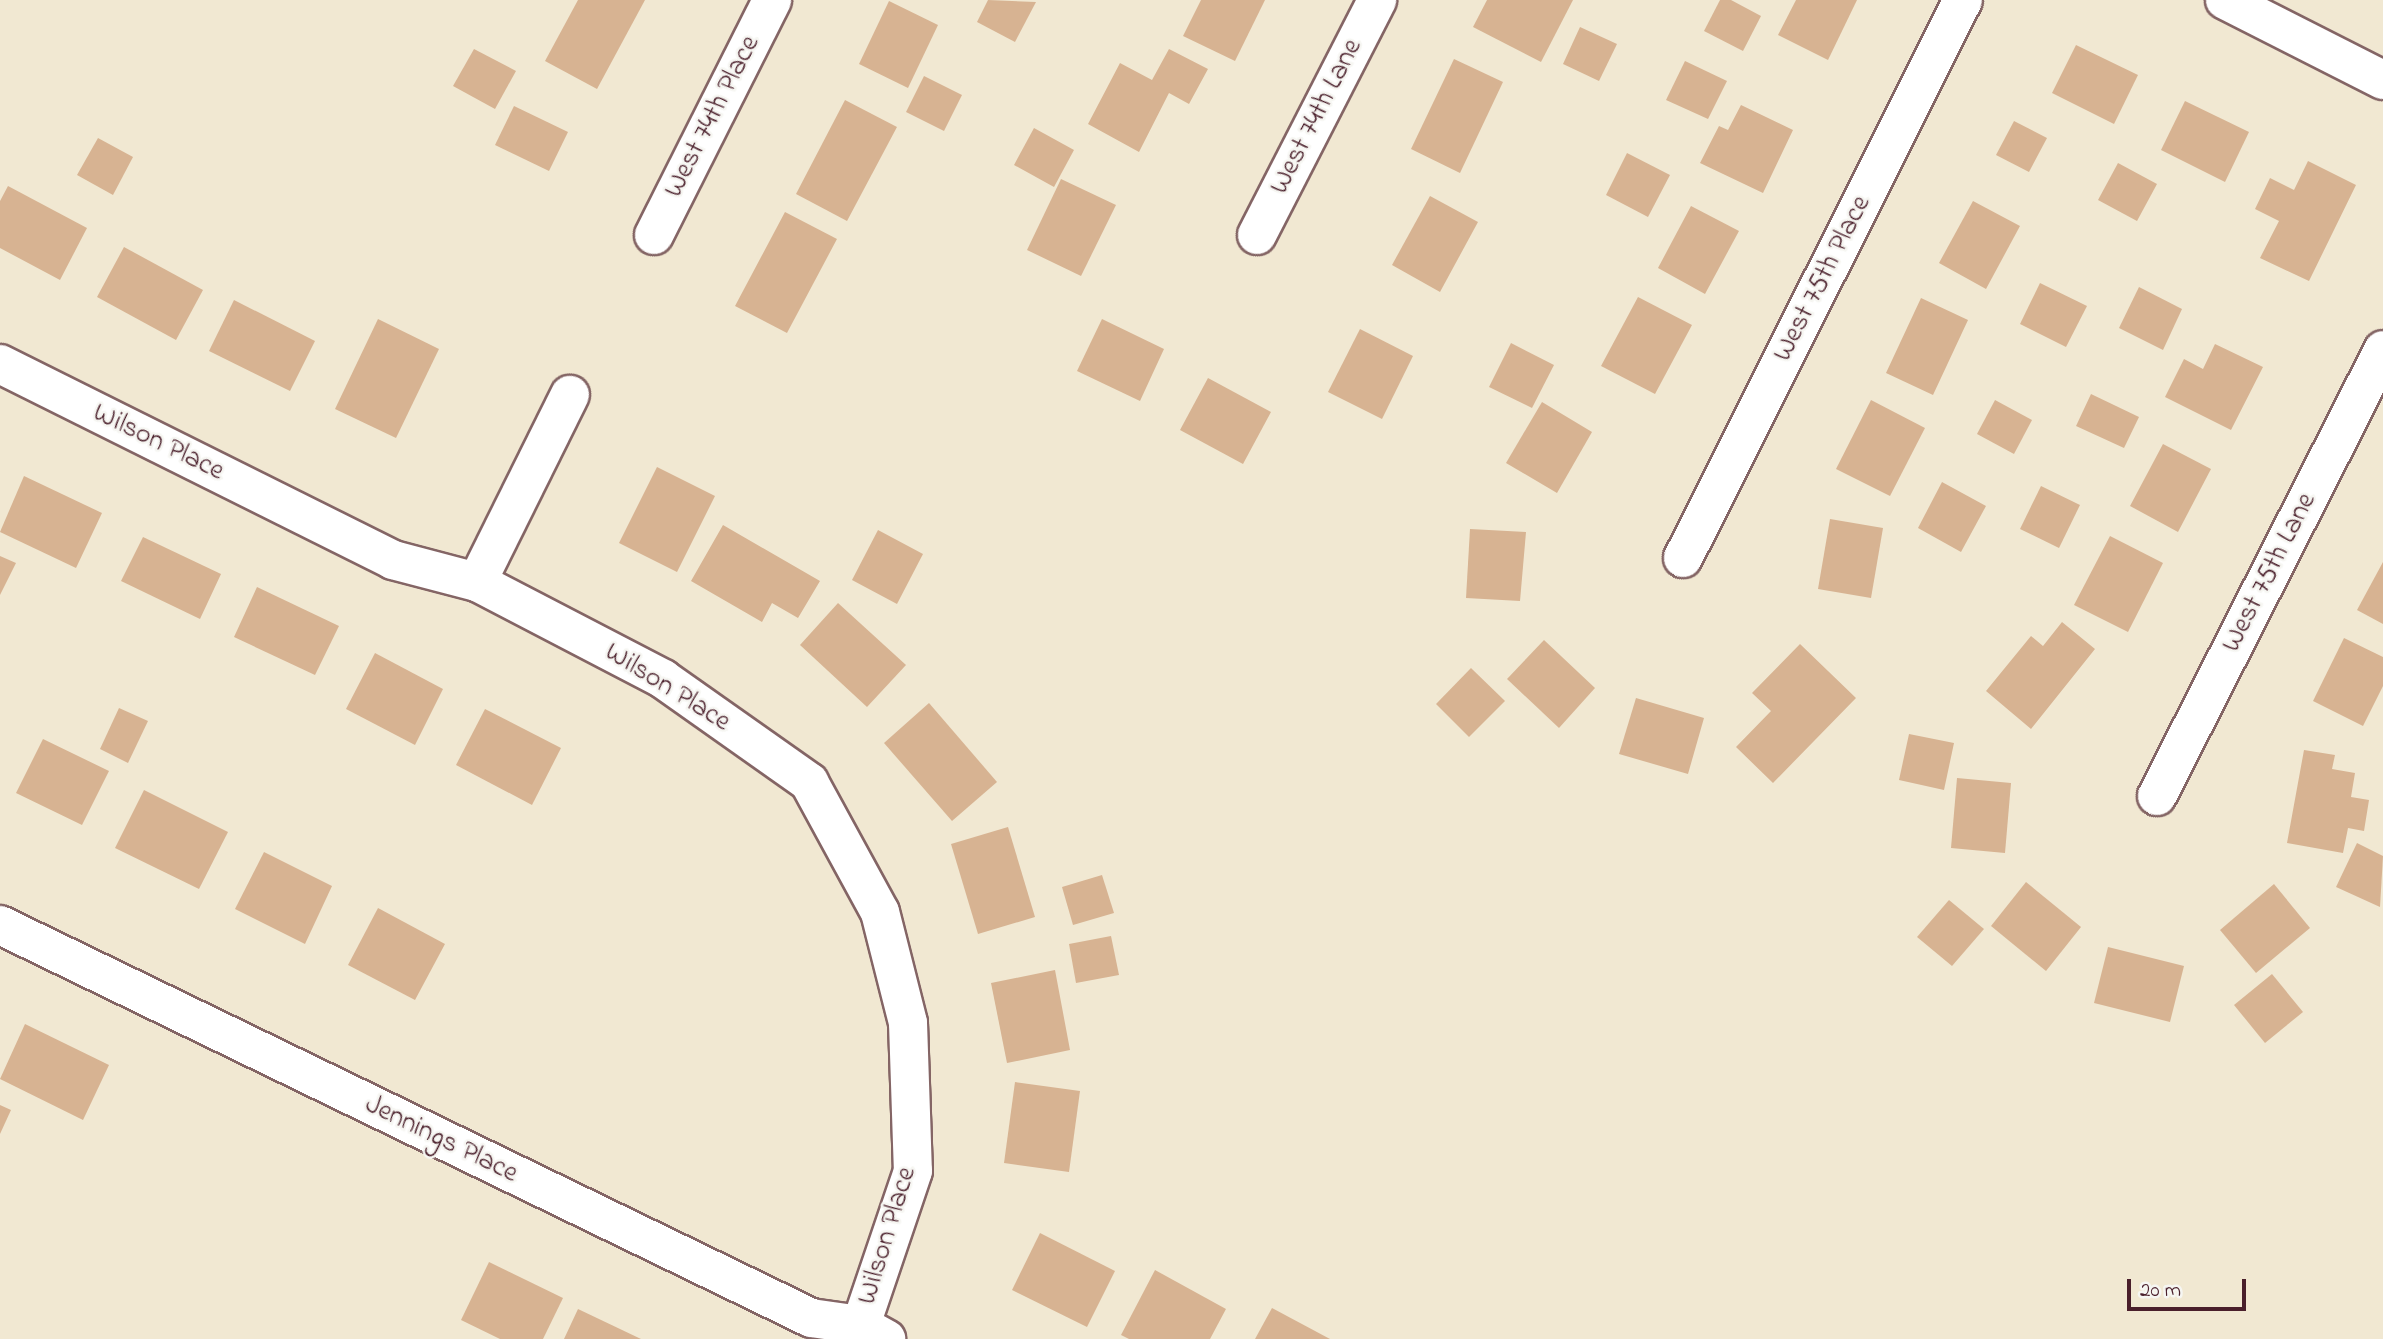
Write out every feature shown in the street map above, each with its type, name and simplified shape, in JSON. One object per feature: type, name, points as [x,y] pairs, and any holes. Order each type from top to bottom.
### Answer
[{"type":"street","name":"West 74th Place","points":[[654,234],[772,0]]},
{"type":"street","name":"West 74th Lane","points":[[1257,235],[1377,0]]},
{"type":"street","name":"West 75th Place","points":[[1683,558],[1963,0]]},
{"type":"street","points":[[2225,0],[2383,80]]},
{"type":"street","name":"West 75th Lane","points":[[2157,796],[2383,350]]},
{"type":"street","name":"Wilson Place","points":[[0,364],[393,559],[477,582],[663,679],[809,782],[880,912],[908,1023],[913,1171],[873,1332]]},
{"type":"street","points":[[477,582],[570,394]]},
{"type":"street","name":"Jennings Place","points":[[0,925],[811,1318],[873,1332]]},
{"type":"building","points":[[578,0],[645,0],[597,89],[545,61]]},
{"type":"building","points":[[988,0],[1036,2],[1015,42],[977,22]]},
{"type":"building","points":[[1201,0],[1265,0],[1235,61],[1183,36]]},
{"type":"building","points":[[1487,0],[1573,0],[1541,62],[1473,27]]},
{"type":"building","points":[[1720,0],[1731,0],[1761,16],[1743,51],[1704,31]]},
{"type":"building","points":[[1796,0],[1857,0],[1828,60],[1778,35]]},
{"type":"building","points":[[889,1],[938,25],[908,88],[859,64]]},
{"type":"building","points":[[1580,27],[1617,44],[1599,81],[1563,64]]},
{"type":"building","points":[[2076,45],[2138,75],[2114,124],[2052,93]]},
{"type":"building","points":[[474,49],[516,71],[495,109],[453,86]]},
{"type":"building","points":[[1169,49],[1208,69],[1189,104],[1169,93],[1139,152],[1088,124],[1120,63],[1152,80]]},
{"type":"building","points":[[1454,59],[1503,82],[1460,173],[1411,149]]},
{"type":"building","points":[[1685,61],[1727,81],[1708,119],[1666,100]]},
{"type":"building","points":[[924,76],[962,95],[944,131],[906,112]]},
{"type":"building","points":[[845,100],[897,127],[847,221],[796,194]]},
{"type":"building","points":[[2185,101],[2249,132],[2225,182],[2161,150]]},
{"type":"building","points":[[1741,105],[1793,130],[1763,193],[1700,163],[1719,126],[1728,130]]},
{"type":"building","points":[[514,106],[568,132],[549,171],[495,145]]},
{"type":"building","points":[[2014,121],[2047,138],[2029,172],[1996,155]]},
{"type":"building","points":[[1034,128],[1074,150],[1054,187],[1014,165]]},
{"type":"building","points":[[98,138],[133,157],[113,195],[77,175]]},
{"type":"building","points":[[1627,153],[1670,175],[1648,217],[1606,195]]},
{"type":"building","points":[[2308,161],[2356,185],[2309,281],[2260,258],[2279,221],[2255,209],[2270,178],[2294,190]]},
{"type":"building","points":[[2118,163],[2157,184],[2137,221],[2098,200]]},
{"type":"building","points":[[1061,179],[1116,205],[1081,276],[1027,250]]},
{"type":"building","points":[[8,186],[87,228],[60,280],[0,248],[0,201]]},
{"type":"building","points":[[1430,196],[1478,222],[1440,292],[1392,265]]},
{"type":"building","points":[[1973,201],[2020,226],[1986,289],[1939,263]]},
{"type":"building","points":[[1691,206],[1739,231],[1705,294],[1658,268]]},
{"type":"building","points":[[785,212],[837,239],[787,333],[735,306]]},
{"type":"building","points":[[124,247],[203,290],[176,340],[97,297]]},
{"type":"building","points":[[2040,283],[2087,306],[2066,347],[2020,324]]},
{"type":"building","points":[[2139,287],[2182,309],[2163,350],[2119,328]]},
{"type":"building","points":[[1638,297],[1692,325],[1655,394],[1601,366]]},
{"type":"building","points":[[1921,298],[1968,320],[1933,395],[1886,373]]},
{"type":"building","points":[[234,300],[315,341],[290,391],[209,351]]},
{"type":"building","points":[[378,319],[439,349],[396,438],[335,409]]},
{"type":"building","points":[[1102,319],[1164,349],[1140,401],[1077,371]]},
{"type":"building","points":[[1360,329],[1413,356],[1382,419],[1328,392]]},
{"type":"building","points":[[1511,343],[1554,365],[1532,408],[1489,387]]},
{"type":"building","points":[[2215,344],[2263,367],[2231,430],[2165,397],[2184,359],[2203,369]]},
{"type":"building","points":[[1208,378],[1271,412],[1243,464],[1180,430]]},
{"type":"building","points":[[2091,394],[2139,417],[2124,448],[2076,426]]},
{"type":"building","points":[[1871,400],[1925,428],[1890,496],[1836,469]]},
{"type":"building","points":[[1995,400],[2032,420],[2014,454],[1977,434]]},
{"type":"building","points":[[1542,402],[1592,432],[1557,493],[1506,463]]},
{"type":"building","points":[[2163,444],[2211,469],[2178,532],[2130,506]]},
{"type":"building","points":[[657,467],[715,496],[677,572],[619,543]]},
{"type":"building","points":[[24,476],[102,513],[76,568],[0,532]]},
{"type":"building","points":[[1942,482],[1986,506],[1961,552],[1918,528]]},
{"type":"building","points":[[2041,486],[2080,505],[2059,548],[2020,529]]},
{"type":"building","points":[[1830,519],[1883,528],[1871,598],[1818,589]]},
{"type":"building","points":[[723,525],[820,581],[798,618],[772,603],[762,622],[691,581]]},
{"type":"building","points":[[1470,529],[1526,532],[1520,601],[1466,598]]},
{"type":"building","points":[[878,530],[923,554],[897,604],[852,580]]},
{"type":"building","points":[[2110,536],[2163,563],[2128,632],[2074,605]]},
{"type":"building","points":[[143,537],[221,574],[200,619],[121,581]]},
{"type":"building","points":[[0,556],[16,563],[0,595]]},
{"type":"building","points":[[2383,562],[2383,624],[2357,610]]},
{"type":"building","points":[[257,587],[339,626],[315,675],[234,637]]},
{"type":"building","points":[[838,603],[906,665],[867,707],[800,645]]},
{"type":"building","points":[[2062,622],[2095,649],[2031,729],[1986,691],[2031,636],[2043,646]]},
{"type":"building","points":[[2344,638],[2383,657],[2383,686],[2363,726],[2313,701]]},
{"type":"building","points":[[1544,640],[1595,688],[1559,728],[1507,679]]},
{"type":"building","points":[[1800,644],[1856,698],[1773,783],[1736,747],[1771,711],[1752,693]]},
{"type":"building","points":[[375,653],[443,689],[415,745],[346,709]]},
{"type":"building","points":[[1471,668],[1505,701],[1469,737],[1436,704]]},
{"type":"building","points":[[1636,698],[1704,718],[1688,774],[1619,754]]},
{"type":"building","points":[[929,703],[997,782],[952,821],[884,743]]},
{"type":"building","points":[[119,708],[148,721],[128,763],[100,749]]},
{"type":"building","points":[[485,709],[561,748],[532,805],[456,765]]},
{"type":"building","points":[[1909,734],[1954,743],[1944,790],[1899,780]]},
{"type":"building","points":[[43,739],[109,771],[82,825],[16,793]]},
{"type":"building","points":[[2304,750],[2335,755],[2332,769],[2355,773],[2351,797],[2369,800],[2364,831],[2348,828],[2343,853],[2287,843]]},
{"type":"building","points":[[1957,778],[2011,783],[2005,853],[1951,848]]},
{"type":"building","points":[[144,790],[228,832],[199,889],[115,848]]},
{"type":"building","points":[[1008,827],[1035,917],[978,934],[951,844]]},
{"type":"building","points":[[2357,843],[2383,856],[2380,907],[2336,887]]},
{"type":"building","points":[[264,852],[332,886],[305,944],[235,909]]},
{"type":"building","points":[[1102,875],[1114,913],[1073,925],[1062,887]]},
{"type":"building","points":[[2026,882],[2081,927],[2046,971],[1991,926]]},
{"type":"building","points":[[2274,884],[2310,928],[2256,973],[2220,930]]},
{"type":"building","points":[[1949,900],[1984,929],[1952,966],[1917,937]]},
{"type":"building","points":[[378,908],[445,944],[415,1000],[348,965]]},
{"type":"building","points":[[1111,936],[1119,975],[1076,983],[1069,944]]},
{"type":"building","points":[[2108,947],[2184,966],[2170,1022],[2094,1003]]},
{"type":"building","points":[[1055,970],[1070,1050],[1007,1063],[991,983]]},
{"type":"building","points":[[2272,974],[2303,1012],[2265,1043],[2234,1005]]},
{"type":"building","points":[[25,1024],[109,1065],[83,1120],[0,1079]]},
{"type":"building","points":[[1015,1082],[1080,1091],[1069,1172],[1004,1163]]},
{"type":"building","points":[[0,1105],[11,1110],[0,1134]]},
{"type":"building","points":[[1040,1233],[1115,1271],[1087,1327],[1012,1290]]},
{"type":"building","points":[[489,1262],[563,1298],[543,1339],[500,1339],[461,1320]]},
{"type":"building","points":[[1155,1270],[1226,1309],[1210,1339],[1129,1339],[1121,1335]]},
{"type":"building","points":[[1272,1308],[1330,1339],[1255,1339]]},
{"type":"building","points":[[578,1309],[641,1339],[564,1339]]}]
